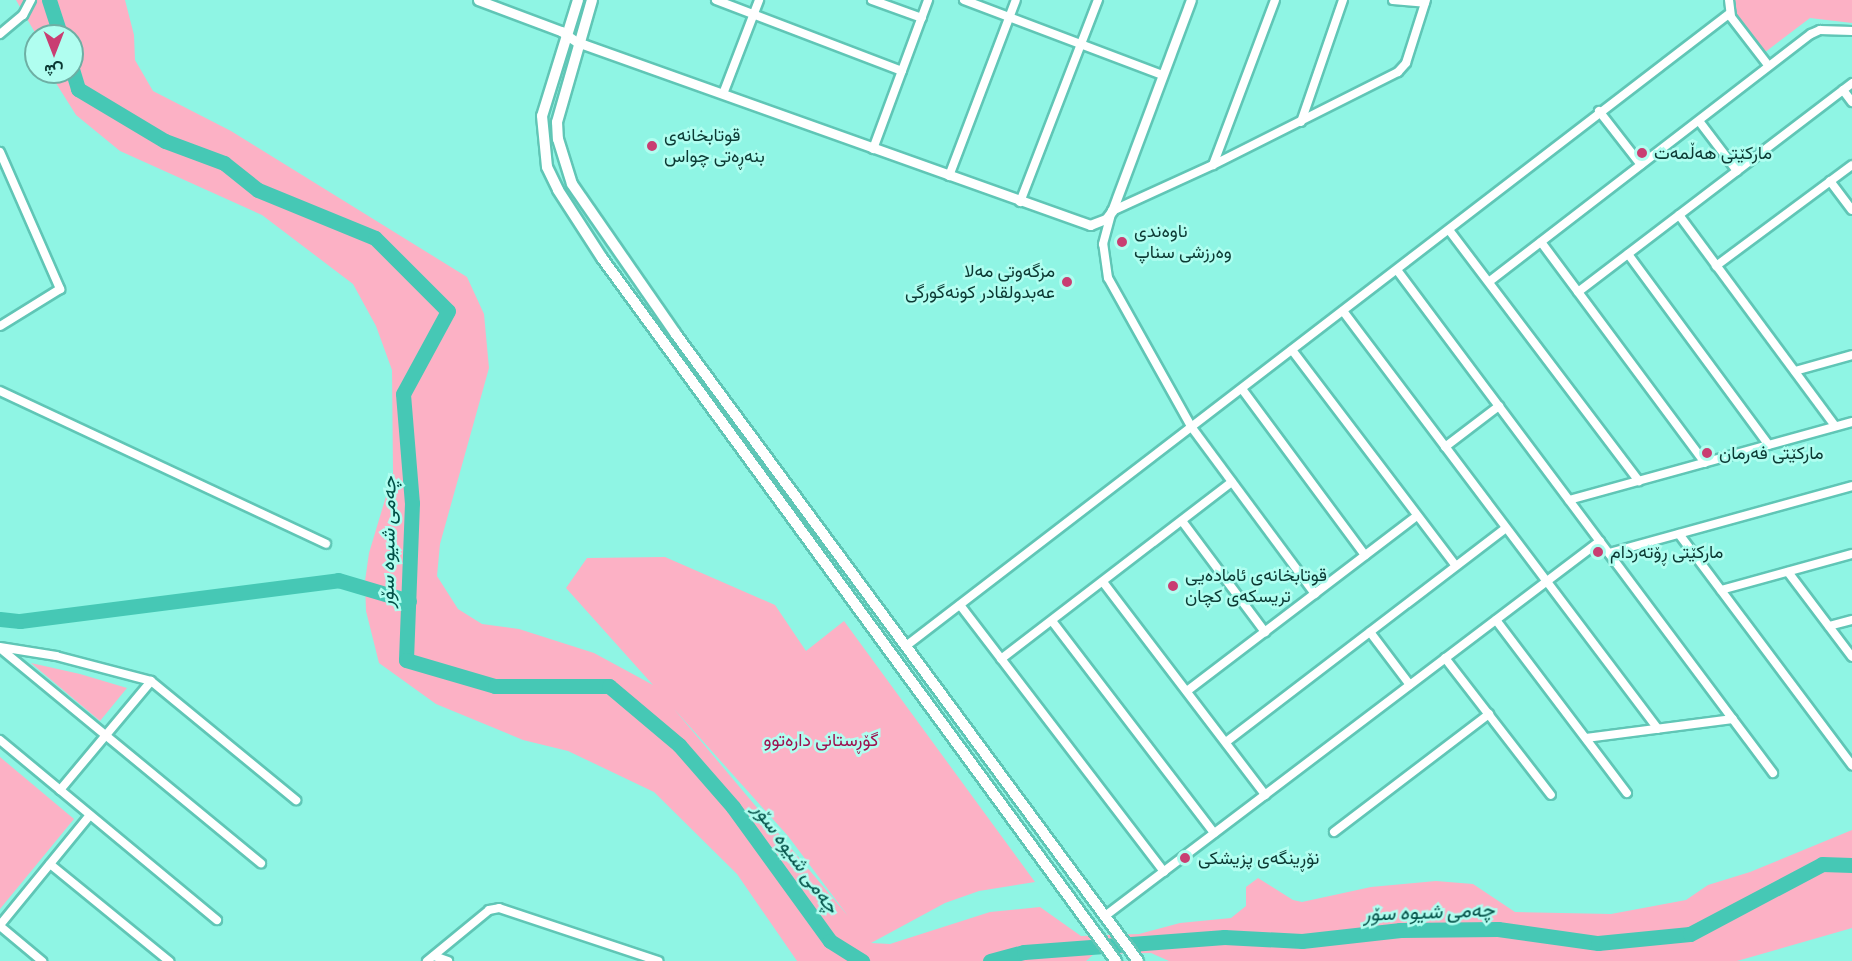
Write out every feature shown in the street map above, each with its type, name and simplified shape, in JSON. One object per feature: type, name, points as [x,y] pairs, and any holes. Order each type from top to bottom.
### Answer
[{"type":"main road","points":[[578,0],[542,116],[547,167],[602,258],[1116,961]]},
{"type":"main road","points":[[592,0],[577,42],[558,122],[558,139],[572,184],[799,501],[1138,961]]},
{"type":"main road","points":[[788,511],[799,501]]},
{"type":"street","points":[[0,34],[23,15],[31,0]]},
{"type":"street","points":[[716,0],[902,71]]},
{"type":"street","points":[[723,94],[759,0]]},
{"type":"street","points":[[872,0],[922,18]]},
{"type":"street","points":[[873,149],[928,0]]},
{"type":"street","points":[[964,0],[1162,75]]},
{"type":"street","points":[[949,176],[1016,0]]},
{"type":"street","points":[[1020,201],[1098,0]]},
{"type":"street","points":[[1191,0],[1112,211],[1102,256],[1108,278],[1192,428],[1315,594]]},
{"type":"street","points":[[1213,165],[1275,0]]},
{"type":"street","points":[[1301,122],[1343,0]]},
{"type":"street","points":[[484,1],[566,33],[577,42],[1090,225],[1106,219],[1112,211],[1213,165],[1398,72],[1406,63],[1426,2],[1394,0]]},
{"type":"street","points":[[1729,0],[1730,13],[1768,65]]},
{"type":"street","points":[[906,646],[1449,230],[1599,111],[1730,13]]},
{"type":"street","points":[[1490,281],[1699,121],[1768,65],[1820,30],[1852,31]]},
{"type":"street","points":[[1578,292],[1852,83]]},
{"type":"street","points":[[1843,90],[1852,102]]},
{"type":"street","points":[[1599,111],[1641,165]]},
{"type":"street","points":[[1699,121],[1737,171]]},
{"type":"street","points":[[0,152],[60,289],[0,326]]},
{"type":"street","points":[[1716,266],[1852,165]]},
{"type":"street","points":[[1830,181],[1852,210]]},
{"type":"street","points":[[1679,215],[1835,426]]},
{"type":"street","points":[[1449,230],[1490,281],[1639,481]]},
{"type":"street","points":[[1541,242],[1706,463]]},
{"type":"street","points":[[1628,254],[1769,445]]},
{"type":"street","points":[[1397,270],[1773,773]]},
{"type":"street","points":[[1343,311],[1658,729]]},
{"type":"street","points":[[1292,350],[1456,567]]},
{"type":"street","points":[[1795,371],[1852,355]]},
{"type":"street","points":[[1242,388],[1365,555]]},
{"type":"street","points":[[0,392],[326,544]]},
{"type":"street","points":[[1445,447],[1499,406]]},
{"type":"street","points":[[1569,500],[1852,422]]},
{"type":"street","points":[[1002,659],[1232,482]]},
{"type":"street","points":[[1609,553],[1852,486]]},
{"type":"street","points":[[1187,691],[1417,516]]},
{"type":"street","points":[[1182,521],[1265,632]]},
{"type":"street","points":[[1226,742],[1506,528]]},
{"type":"street","points":[[1679,534],[1852,765]]},
{"type":"street","points":[[1105,916],[1600,541]]},
{"type":"street","points":[[1721,590],[1852,554]]},
{"type":"street","points":[[1788,572],[1852,657]]},
{"type":"street","points":[[1103,582],[1265,795]]},
{"type":"street","points":[[960,605],[1164,872]]},
{"type":"street","points":[[1496,620],[1627,793]]},
{"type":"street","points":[[1829,626],[1852,620]]},
{"type":"street","points":[[1052,621],[1214,833]]},
{"type":"street","points":[[1370,632],[1410,685]]},
{"type":"street","points":[[0,648],[56,656],[151,681],[296,800]]},
{"type":"street","points":[[0,648],[261,863]]},
{"type":"street","points":[[1446,658],[1551,795]]},
{"type":"street","points":[[60,790],[151,681]]},
{"type":"street","points":[[1334,832],[1489,714]]},
{"type":"street","points":[[1586,738],[1733,719]]},
{"type":"street","points":[[0,740],[217,920]]},
{"type":"street","points":[[42,961],[0,925],[90,815]]},
{"type":"street","points":[[50,864],[169,961]]},
{"type":"street","points":[[431,959],[489,910],[499,908],[658,961]]},
{"type":"street","points":[[431,959],[448,961]]},
{"type":"green space","name":"گۆڕستانی دارەتوو","points":[[16,0],[125,0],[134,35],[135,60],[153,91],[231,131],[467,277],[484,314],[489,368],[440,544],[437,576],[458,609],[482,624],[519,629],[594,653],[653,685],[566,588],[587,558],[665,557],[775,605],[806,651],[844,621],[1035,882],[979,891],[945,903],[871,943],[890,944],[990,912],[1040,907],[1081,936],[1139,934],[1180,923],[1231,918],[1246,906],[1246,887],[1258,878],[1293,900],[1302,902],[1371,887],[1436,881],[1473,884],[1515,912],[1611,914],[1686,900],[1708,885],[1750,872],[1852,830],[1852,928],[1737,961],[1169,961],[1151,953],[1094,954],[1086,961],[797,961],[737,874],[654,792],[568,751],[523,740],[436,704],[379,663],[366,611],[365,581],[369,553],[393,473],[392,370],[376,326],[353,284],[262,215],[120,151],[76,115],[57,84],[84,84],[84,24],[30,24]],"holes":[[[674,709],[788,836],[848,916]]]},
{"type":"green space","points":[[1733,0],[1852,0],[1852,23],[1810,18],[1764,53],[1735,17]]},
{"type":"green space","points":[[31,663],[80,674],[127,688],[100,721]]},
{"type":"green space","points":[[0,757],[74,819],[0,909]]},
{"type":"waterway","name":"چەمی شیوە سۆر","points":[[49,0],[57,24]]},
{"type":"waterway","name":"چەمی شیوە سۆر","points":[[76,84],[78,89],[165,141],[224,163],[258,190],[375,238],[448,311],[403,394],[412,503],[406,660],[495,686],[609,686],[679,745],[733,807],[830,941],[862,961]]},
{"type":"waterway","points":[[0,619],[20,621],[338,580],[409,601]]},
{"type":"waterway","name":"چەمی شیوە سۆر","points":[[990,961],[1024,952],[1224,937],[1302,941],[1400,930],[1498,929],[1598,943],[1690,934],[1822,864],[1852,865]]},
{"type":"place","name":"قوتابخانەی بنەڕەتی چواس","points":[[652,146]]},
{"type":"place","name":"مارکێتی هەڵمەت","points":[[1642,153]]},
{"type":"place","name":"ناوەندی وەرزشی سناپ","points":[[1122,242]]},
{"type":"place","name":"مزگەوتی مەلا عەبدولقادر کونەگورگی","points":[[1067,282]]},
{"type":"place","name":"مارکێتی فەرمان","points":[[1707,453]]},
{"type":"place","name":"مارکێتی ڕۆتەردام","points":[[1598,552]]},
{"type":"place","name":"قوتابخانەی ئامادەیی تریسکەی کچان","points":[[1173,586]]},
{"type":"place","name":"نۆڕینگەی پزیشکی","points":[[1185,858]]}]
